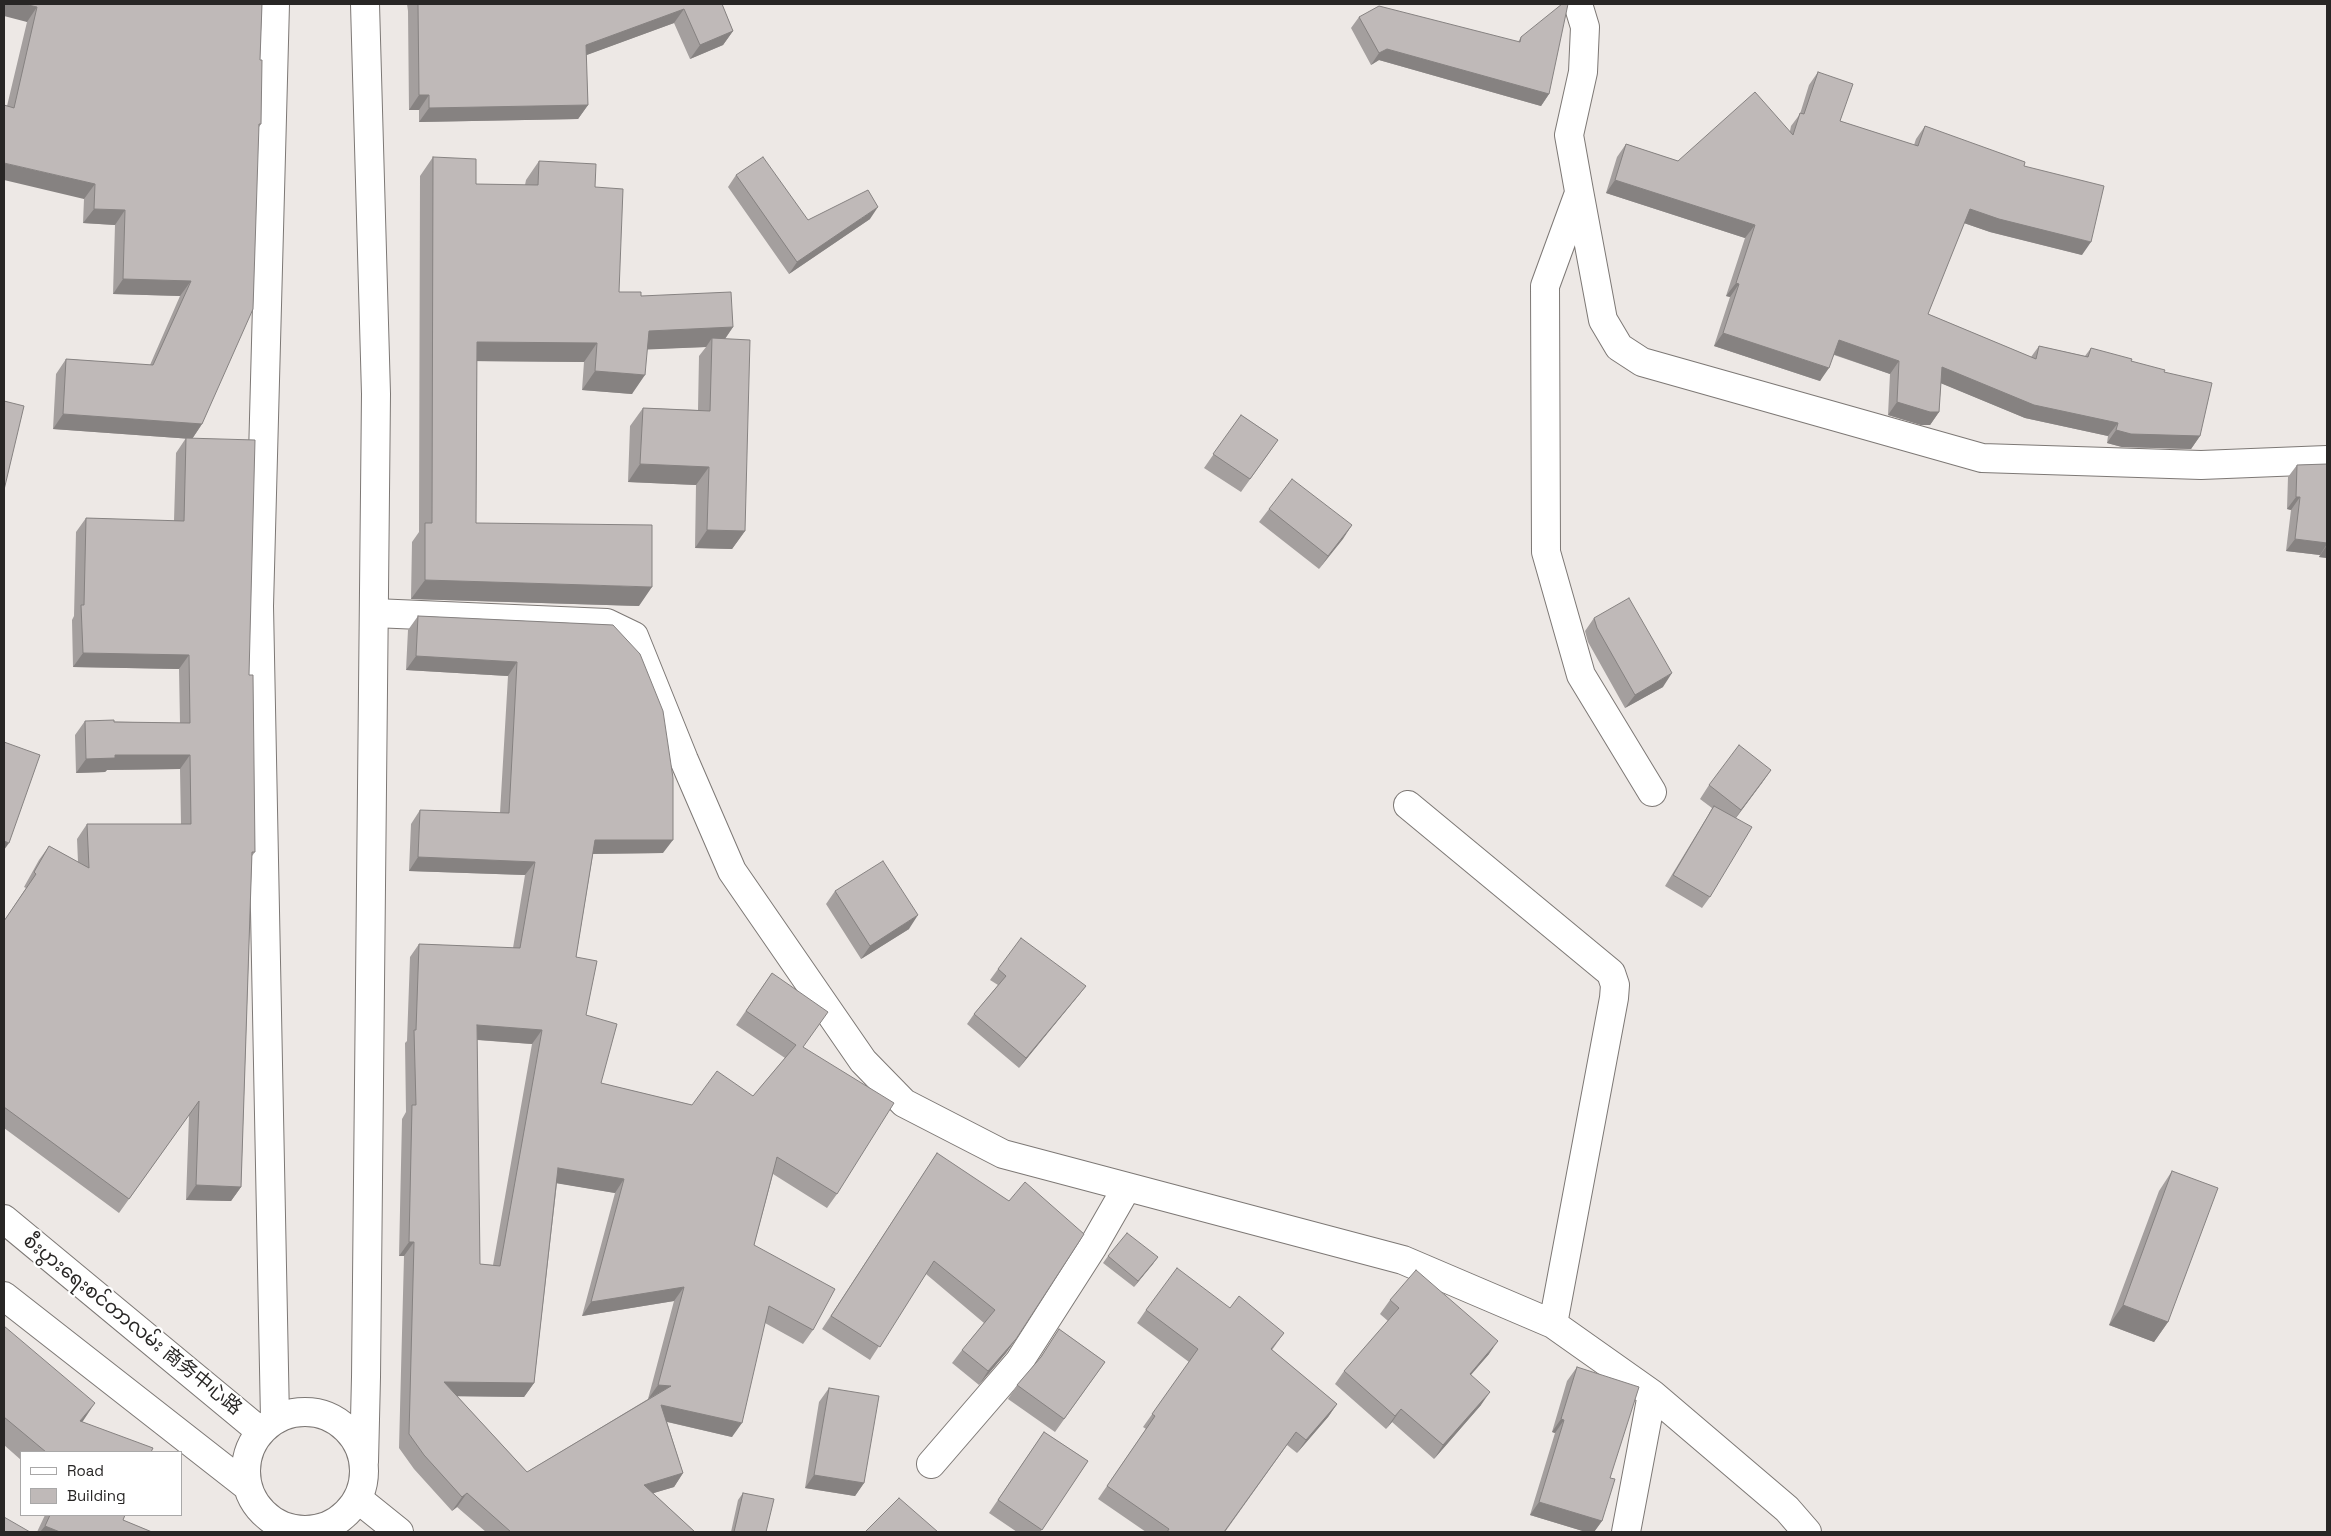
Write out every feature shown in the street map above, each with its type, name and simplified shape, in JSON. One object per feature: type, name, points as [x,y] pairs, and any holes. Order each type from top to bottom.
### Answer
[{"type":"street","points":[[268,1425],[259,606],[274,4]]},
{"type":"street","points":[[364,1462],[358,1444],[346,1428],[331,1417],[313,1412],[293,1412],[268,1425],[250,1447],[245,1467],[248,1488],[257,1505],[271,1519],[289,1530],[309,1530],[329,1525],[346,1514],[358,1499],[364,1481],[367,1358],[376,394],[365,4]]},
{"type":"street","points":[[1578,4],[1585,27],[1583,72],[1570,135],[1579,191],[1603,320],[1619,346],[1642,362],[1982,458],[2201,465],[2327,460]]},
{"type":"street","points":[[1579,191],[1545,286],[1546,552],[1581,675],[1652,792]]},
{"type":"street","points":[[374,614],[607,623],[634,636],[684,760],[732,871],[863,1061],[904,1103],[1003,1154],[1403,1260],[1553,1324],[1652,1394],[1787,1509],[1807,1532]]},
{"type":"street","points":[[1408,805],[1611,973],[1615,985],[1613,1008],[1553,1324]]},
{"type":"street","points":[[931,1464],[1020,1362],[1092,1248],[1127,1187]]},
{"type":"street","name":"စီးပွားရေးစင်တာလမ်း 商务中心路","points":[[4,1219],[268,1425]]},
{"type":"street","points":[[4,1296],[248,1488]]},
{"type":"street","points":[[1626,1532],[1652,1394]]},
{"type":"street","points":[[358,1499],[399,1532]]},
{"type":"building","points":[[24,4],[262,4],[260,60],[262,60],[261,124],[259,124],[253,309],[202,424],[63,414],[66,359],[153,365],[191,281],[123,279],[125,210],[94,209],[95,184],[4,163],[4,105],[14,108],[37,7]]},
{"type":"building","points":[[418,4],[722,4],[733,31],[700,45],[684,9],[586,45],[588,105],[429,108],[429,95],[419,95]]},
{"type":"building","points":[[1562,4],[1568,4],[1549,94],[1387,49],[1379,53],[1359,17],[1379,6],[1520,42],[1521,37]]},
{"type":"building","points":[[1818,72],[1853,84],[1840,121],[1918,146],[1925,126],[2025,162],[2024,166],[2104,186],[2091,242],[1999,219],[1970,209],[1928,314],[2036,359],[2039,346],[2088,357],[2091,348],[2132,359],[2131,361],[2165,370],[2164,372],[2212,383],[2200,436],[2131,434],[2116,430],[2118,423],[2034,405],[1942,367],[1939,412],[1930,412],[1897,402],[1899,361],[1839,340],[1829,368],[1723,333],[1739,284],[1736,283],[1755,225],[1615,180],[1626,144],[1678,161],[1755,92],[1793,135],[1800,113],[1804,114]]},
{"type":"building","points":[[433,157],[476,159],[476,184],[538,185],[539,161],[596,164],[595,187],[623,189],[619,292],[641,292],[641,296],[731,292],[733,327],[649,331],[645,375],[595,371],[597,343],[477,342],[476,523],[652,525],[652,587],[425,580],[425,523],[432,523]]},
{"type":"building","points":[[763,157],[808,220],[868,190],[878,207],[797,262],[736,175]]},
{"type":"building","points":[[712,338],[750,340],[745,531],[707,530],[709,467],[640,464],[643,408],[710,411]]},
{"type":"building","points":[[4,401],[24,406],[4,490]]},
{"type":"building","points":[[1241,415],[1278,440],[1250,479],[1213,454]]},
{"type":"building","points":[[186,438],[255,440],[249,675],[253,675],[255,852],[252,852],[241,1187],[196,1185],[199,1101],[129,1199],[4,1107],[4,921],[36,874],[34,872],[49,846],[89,868],[87,824],[191,824],[190,755],[115,755],[115,758],[86,759],[85,721],[114,720],[114,722],[190,723],[189,655],[83,653],[81,605],[84,605],[86,518],[184,521]]},
{"type":"building","points":[[2327,464],[2327,543],[2295,539],[2300,497],[2296,497],[2297,465]]},
{"type":"building","points":[[1292,479],[1352,525],[1328,556],[1269,509]]},
{"type":"building","points":[[1629,598],[1672,673],[1635,695],[1597,628],[1594,618]]},
{"type":"building","points":[[418,616],[613,625],[640,654],[663,711],[673,778],[673,840],[595,840],[576,957],[597,961],[586,1015],[617,1024],[601,1083],[692,1105],[717,1071],[753,1096],[796,1045],[746,1011],[772,973],[828,1012],[803,1047],[894,1103],[837,1194],[777,1157],[754,1245],[835,1289],[813,1330],[769,1306],[742,1423],[661,1405],[683,1473],[644,1485],[695,1532],[511,1532],[467,1493],[462,1497],[424,1455],[409,1434],[414,1242],[409,1242],[412,1105],[416,1105],[414,1030],[416,1030],[419,944],[520,948],[535,862],[418,857],[420,810],[509,813],[517,662],[416,656]],"holes":[[[477,1025],[542,1030],[500,1266],[480,1264]],[[558,1168],[624,1179],[591,1302],[684,1287],[658,1385],[671,1386],[527,1472],[444,1382],[534,1383]]]},
{"type":"building","points":[[4,742],[40,755],[9,843],[4,841]]},
{"type":"building","points":[[1739,745],[1771,770],[1741,810],[1709,785]]},
{"type":"building","points":[[1714,806],[1752,827],[1710,897],[1673,875]]},
{"type":"building","points":[[883,861],[918,915],[870,946],[835,891]]},
{"type":"building","points":[[1021,938],[1086,986],[1026,1058],[974,1014],[1006,976],[998,969]]},
{"type":"building","points":[[937,1153],[1009,1201],[1025,1182],[1084,1234],[1016,1339],[988,1371],[962,1350],[995,1310],[934,1261],[880,1347],[831,1316]]},
{"type":"building","points":[[2172,1171],[2218,1188],[2168,1322],[2123,1305]]},
{"type":"building","points":[[1127,1233],[1158,1257],[1138,1281],[1108,1256]]},
{"type":"building","points":[[1177,1268],[1230,1308],[1239,1296],[1284,1333],[1271,1349],[1337,1404],[1306,1440],[1296,1432],[1224,1532],[1167,1532],[1169,1529],[1107,1486],[1155,1416],[1152,1414],[1198,1349],[1146,1310]]},
{"type":"building","points":[[1416,1270],[1498,1341],[1470,1374],[1490,1392],[1443,1445],[1401,1409],[1395,1416],[1344,1371],[1399,1308],[1390,1300]]},
{"type":"building","points":[[4,1326],[95,1403],[80,1421],[153,1448],[152,1451],[45,1451],[4,1417]]},
{"type":"building","points":[[1059,1329],[1105,1362],[1064,1419],[1017,1385],[1041,1357]]},
{"type":"building","points":[[1577,1367],[1639,1387],[1610,1478],[1615,1479],[1602,1521],[1539,1502],[1564,1420],[1561,1419]]},
{"type":"building","points":[[829,1388],[879,1396],[864,1483],[814,1475]]},
{"type":"building","points":[[1044,1432],[1088,1461],[1042,1530],[998,1500]]},
{"type":"building","points":[[743,1493],[774,1499],[766,1532],[734,1532]]},
{"type":"building","points":[[899,1498],[938,1532],[865,1532]]},
{"type":"building","points":[[50,1516],[125,1516],[123,1520],[152,1532],[60,1532],[45,1526]]},
{"type":"building","points":[[4,1517],[30,1532],[4,1532]]}]
